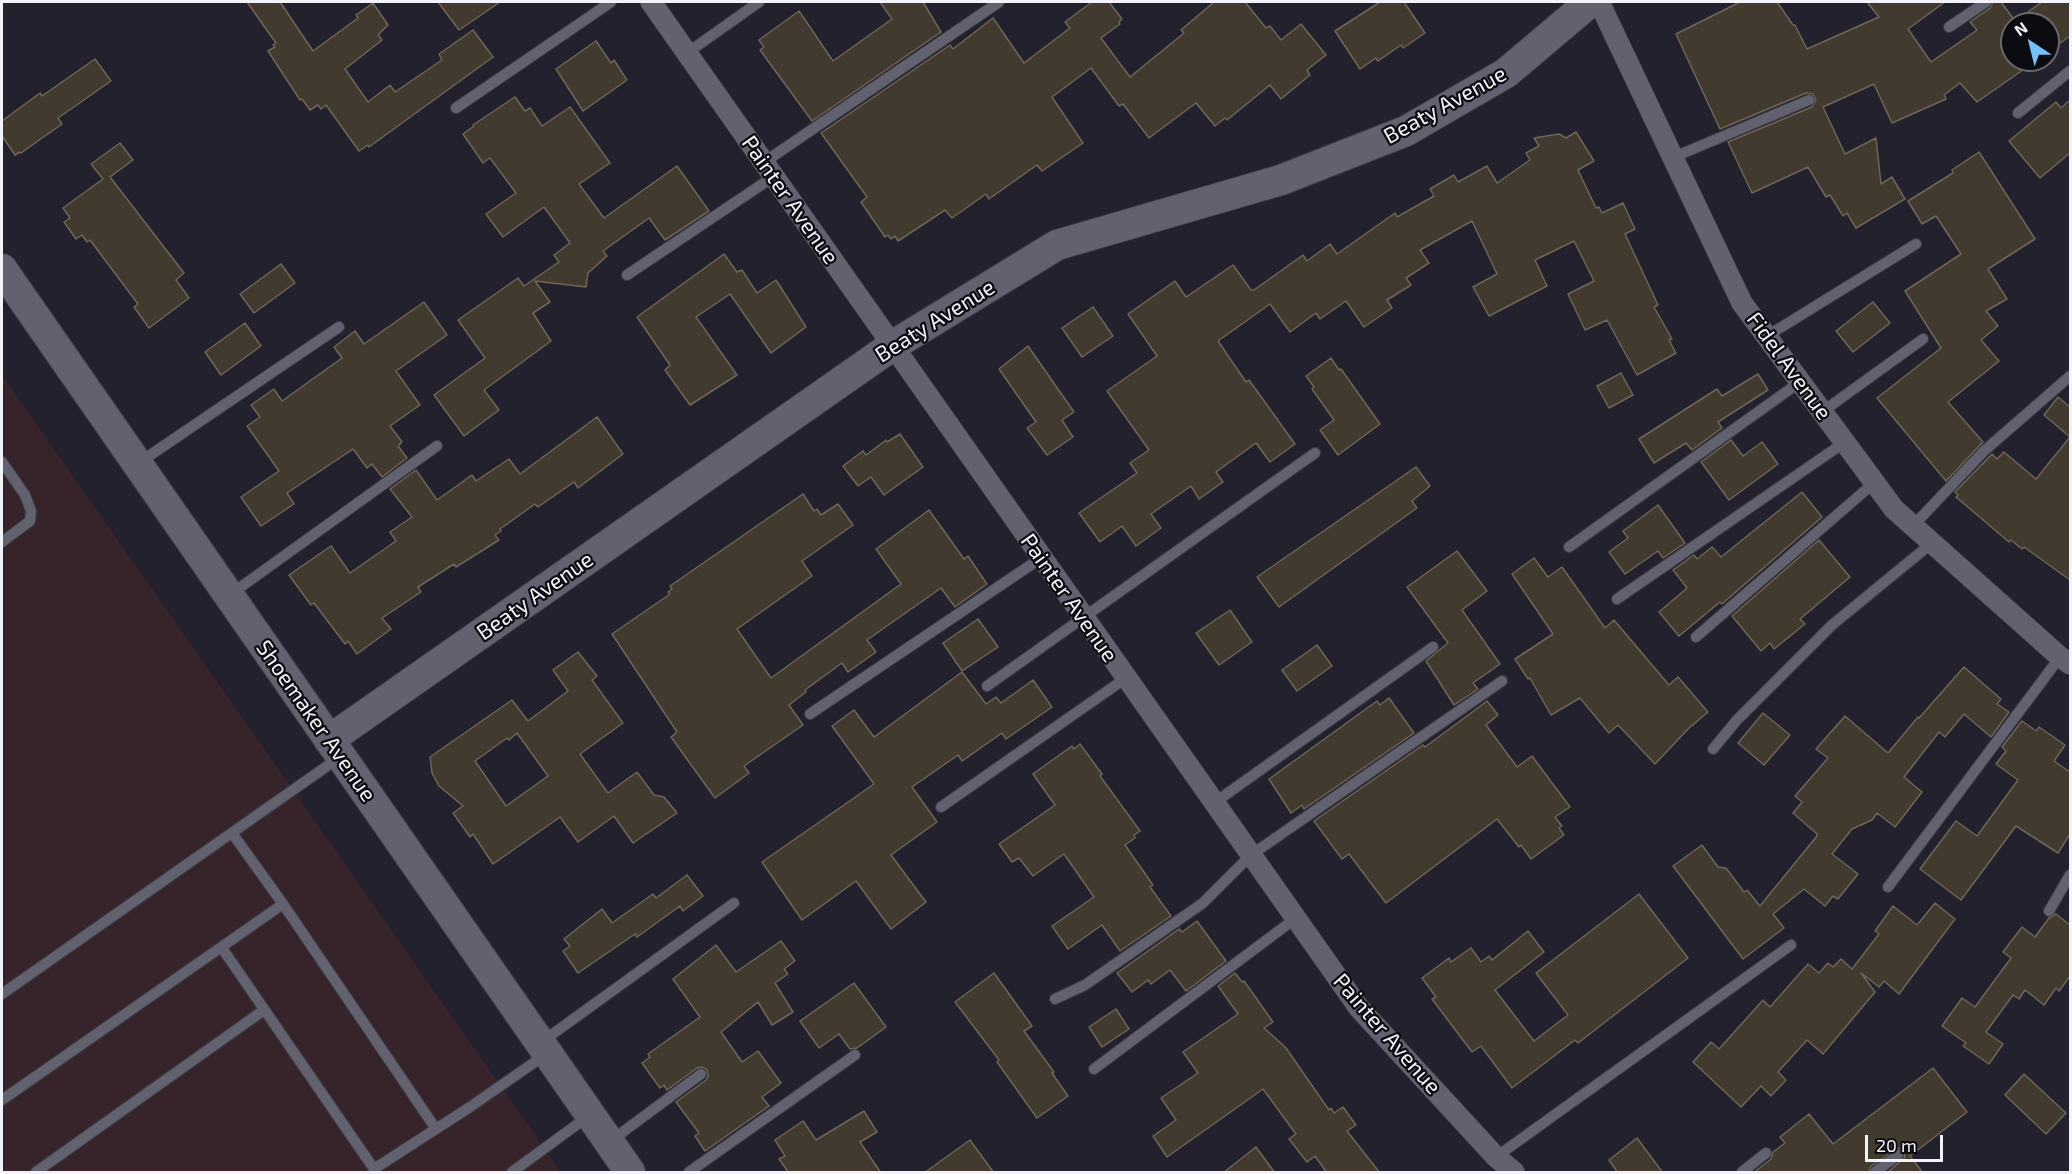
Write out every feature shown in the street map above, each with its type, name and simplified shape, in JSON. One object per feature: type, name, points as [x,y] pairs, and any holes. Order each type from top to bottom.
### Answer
[{"type":"street","name":"Painter Avenue","points":[[651,2],[1359,1008],[1496,1157],[1514,1173]]},
{"type":"street","name":"Beaty Avenue","points":[[334,749],[892,346],[1057,245],[1281,180],[1406,131],[1506,73],[1590,2]]},
{"type":"street","name":"Fidel Avenue","points":[[1599,2],[1742,303],[1894,509],[2065,661]]},
{"type":"street","name":"Shoemaker Avenue","points":[[2,269],[630,1173]]},
{"type":"lane","points":[[456,108],[611,2]]},
{"type":"lane","points":[[687,53],[759,2]]},
{"type":"lane","points":[[627,275],[999,2]]},
{"type":"lane","points":[[1949,27],[1986,2]]},
{"type":"lane","points":[[2018,113],[2070,71]]},
{"type":"lane","points":[[1674,157],[1809,100]]},
{"type":"lane","points":[[1767,336],[1916,244]]},
{"type":"lane","points":[[137,464],[339,327]]},
{"type":"lane","points":[[1822,412],[1923,339]]},
{"type":"lane","points":[[1913,526],[1984,451],[2070,376]]},
{"type":"lane","points":[[1569,547],[1800,382]]},
{"type":"lane","points":[[1617,599],[1845,442]]},
{"type":"lane","points":[[228,596],[437,446]]},
{"type":"lane","points":[[987,686],[1315,453]]},
{"type":"lane","points":[[2,462],[25,495],[31,511],[30,521],[2,542]]},
{"type":"lane","points":[[1696,637],[1875,483]]},
{"type":"lane","points":[[1713,749],[1737,720],[1832,624],[1932,543]]},
{"type":"lane","points":[[810,714],[1041,558]]},
{"type":"lane","points":[[1214,803],[1433,647]]},
{"type":"lane","points":[[1888,887],[2065,661]]},
{"type":"lane","points":[[941,807],[1126,678]]},
{"type":"lane","points":[[1055,999],[1085,985],[1203,903],[1251,855],[1502,681]]},
{"type":"lane","points":[[2,994],[232,833],[334,749]]},
{"type":"lane","points":[[232,833],[436,1129]]},
{"type":"lane","points":[[2049,911],[2070,875]]},
{"type":"lane","points":[[222,948],[371,1167],[375,1169],[436,1129],[734,903]]},
{"type":"lane","points":[[2,1100],[283,904]]},
{"type":"lane","points":[[1094,1069],[1296,918]]},
{"type":"lane","points":[[1496,1157],[1791,945]]},
{"type":"lane","points":[[36,1173],[264,1010]]},
{"type":"lane","points":[[689,1173],[855,1054]]},
{"type":"lane","points":[[609,1142],[701,1074]]},
{"type":"lane","points":[[512,1173],[590,1115]]},
{"type":"lane","points":[[1742,1173],[1766,1153]]},
{"type":"lane","points":[[1875,1173],[1898,1155]]},
{"type":"shaded area","points":[[2,375],[561,1172],[2,1172]]},
{"type":"building","points":[[247,2],[280,2],[313,51],[358,18],[356,15],[373,3],[388,25],[378,35],[382,40],[345,69],[368,102],[390,85],[395,92],[442,60],[439,54],[473,30],[493,57],[369,147],[368,145],[359,151],[326,105],[321,109],[318,105],[310,110],[302,99],[300,100],[268,51],[275,47],[273,45],[276,43]]},
{"type":"building","points":[[438,2],[500,2],[459,30]]},
{"type":"building","points":[[880,2],[923,2],[941,32],[812,121],[760,50],[764,47],[759,40],[799,11],[833,61],[892,19]]},
{"type":"building","points":[[1092,2],[1109,2],[1122,19],[1120,24],[1101,38],[1130,77],[1184,33],[1181,30],[1214,2],[1245,2],[1266,28],[1270,26],[1281,40],[1301,24],[1326,55],[1307,70],[1310,75],[1281,99],[1270,85],[1227,120],[1225,118],[1215,126],[1196,103],[1149,138],[1123,104],[1119,106],[1091,68],[1052,97],[1083,143],[1042,171],[1037,165],[989,199],[986,194],[952,218],[945,210],[898,241],[895,236],[891,239],[888,235],[885,237],[861,202],[867,197],[821,133],[950,45],[953,49],[993,18],[1024,63],[1070,28],[1065,22]]},
{"type":"building","points":[[1380,2],[1404,2],[1425,33],[1403,48],[1401,45],[1378,61],[1376,58],[1360,69],[1335,31]]},
{"type":"building","points":[[1740,2],[1777,2],[1795,25],[1807,49],[1879,17],[1867,2],[1945,2],[1908,29],[1931,62],[1977,30],[1970,22],[1990,8],[1993,2],[2001,2],[2008,12],[2000,12],[2000,72],[2020,72],[1977,102],[1960,83],[1944,95],[1946,99],[1892,123],[1874,84],[1823,107],[1845,154],[1876,138],[1881,184],[1892,177],[1905,199],[1856,228],[1847,213],[1843,216],[1830,195],[1826,197],[1808,167],[1752,193],[1728,142],[1812,107],[1816,100],[1813,94],[1806,93],[1720,129],[1676,34]]},
{"type":"building","points":[[2042,2],[2070,2],[2070,36],[2060,43],[2060,12],[2028,12]]},
{"type":"building","points":[[596,41],[611,63],[614,60],[627,80],[583,111],[556,69]]},
{"type":"building","points":[[95,59],[111,81],[58,118],[62,124],[15,155],[2,136],[2,121],[40,93],[42,96]]},
{"type":"building","points":[[515,97],[525,111],[530,108],[542,126],[570,107],[610,163],[579,184],[604,218],[677,166],[709,211],[665,240],[649,218],[603,251],[607,256],[588,273],[586,287],[535,281],[550,302],[533,313],[551,341],[484,390],[499,410],[464,436],[434,395],[485,358],[458,320],[518,278],[524,286],[559,262],[554,255],[570,243],[544,207],[503,237],[486,214],[516,193],[490,158],[483,163],[463,134]]},
{"type":"building","points":[[2070,100],[2070,153],[2040,178],[2009,141],[2056,102],[2061,108]]},
{"type":"building","points":[[1576,132],[1594,161],[1578,170],[1596,208],[1599,207],[1602,213],[1623,203],[1635,229],[1625,234],[1658,305],[1654,307],[1672,339],[1669,340],[1676,353],[1637,375],[1607,320],[1585,330],[1568,294],[1594,281],[1574,241],[1535,260],[1547,286],[1489,316],[1473,287],[1497,274],[1472,221],[1420,250],[1429,263],[1406,278],[1411,285],[1387,300],[1392,308],[1364,327],[1346,301],[1320,319],[1316,313],[1290,332],[1270,304],[1218,341],[1246,382],[1249,380],[1295,444],[1270,462],[1256,443],[1216,472],[1223,482],[1199,499],[1191,486],[1151,514],[1161,528],[1136,546],[1122,526],[1100,542],[1079,513],[1137,473],[1130,463],[1149,450],[1107,391],[1157,356],[1128,314],[1175,281],[1186,297],[1233,265],[1251,290],[1254,290],[1303,255],[1307,261],[1330,244],[1337,254],[1395,213],[1397,217],[1434,196],[1430,189],[1454,175],[1458,182],[1487,166],[1497,183],[1530,160],[1526,153],[1539,146],[1534,138],[1559,134],[1566,138]]},
{"type":"building","points":[[120,143],[133,160],[110,177],[184,273],[176,280],[189,298],[149,328],[134,307],[138,304],[90,240],[87,242],[82,235],[76,239],[64,222],[70,218],[63,208],[103,179],[91,164]]},
{"type":"building","points":[[1979,152],[2035,239],[1988,269],[2007,299],[1986,311],[1998,326],[1981,340],[1999,361],[1948,402],[1983,442],[1946,481],[1877,398],[1941,348],[1905,291],[1961,254],[1936,216],[1922,224],[1908,201],[1953,173],[1952,170]]},
{"type":"building","points":[[724,254],[737,272],[742,270],[757,293],[776,280],[806,327],[771,353],[730,294],[696,317],[737,375],[690,405],[665,370],[670,365],[637,317]]},
{"type":"building","points":[[281,264],[295,283],[254,313],[240,294]]},
{"type":"building","points":[[424,302],[447,335],[396,371],[420,405],[390,426],[402,442],[398,446],[407,458],[382,477],[372,464],[367,468],[353,449],[287,493],[294,504],[261,526],[241,497],[279,471],[247,426],[260,417],[251,405],[274,389],[282,401],[342,358],[334,347],[355,331],[364,344]]},
{"type":"building","points":[[1873,302],[1890,323],[1853,352],[1836,331]]},
{"type":"building","points":[[1093,307],[1113,336],[1082,357],[1062,328]]},
{"type":"building","points":[[245,323],[261,346],[221,375],[205,352]]},
{"type":"building","points":[[1028,346],[1074,412],[1062,420],[1073,437],[1047,455],[1027,428],[1036,422],[999,369]]},
{"type":"building","points":[[1331,358],[1380,424],[1338,455],[1320,430],[1334,420],[1312,389],[1314,387],[1306,376]]},
{"type":"building","points":[[1621,373],[1633,395],[1609,408],[1597,386]]},
{"type":"building","points":[[1758,374],[1768,390],[1718,422],[1722,428],[1692,450],[1686,443],[1654,463],[1639,439],[1717,389],[1722,396]]},
{"type":"building","points":[[2058,397],[2070,407],[2070,437],[2044,415]]},
{"type":"building","points":[[597,417],[623,454],[578,488],[574,482],[538,507],[535,504],[500,529],[501,531],[495,535],[499,540],[456,567],[454,564],[418,587],[421,592],[382,618],[391,629],[357,654],[348,641],[345,644],[314,603],[311,605],[289,575],[331,546],[350,573],[396,541],[390,532],[412,517],[390,489],[416,470],[437,500],[472,475],[476,481],[509,459],[520,474]]},
{"type":"building","points":[[900,434],[923,467],[884,495],[871,477],[858,486],[843,466],[863,451],[866,455],[886,440],[887,442]]},
{"type":"building","points":[[2070,437],[2070,580],[2024,547],[2022,549],[2011,540],[2009,542],[1956,497],[1958,495],[1955,492],[1992,454],[1997,459],[2004,452],[2036,479]]},
{"type":"building","points":[[1731,440],[1743,456],[1762,442],[1778,464],[1729,500],[1701,462]]},
{"type":"building","points":[[1416,467],[1430,486],[1412,501],[1417,508],[1279,607],[1257,577]]},
{"type":"building","points":[[1802,492],[1822,517],[1722,604],[1720,602],[1679,636],[1659,612],[1687,588],[1673,570],[1694,555],[1697,559],[1712,547],[1721,557]]},
{"type":"building","points":[[803,494],[814,511],[817,509],[821,515],[838,504],[853,525],[802,561],[812,576],[737,629],[771,678],[901,584],[876,549],[929,510],[964,559],[968,556],[987,584],[955,607],[941,588],[867,640],[876,652],[848,672],[842,663],[805,690],[806,692],[789,705],[803,725],[744,766],[749,773],[715,798],[671,737],[677,732],[612,634],[670,594],[668,592],[672,589],[670,586]]},
{"type":"building","points":[[1658,505],[1685,543],[1663,558],[1658,551],[1625,574],[1609,552],[1628,538],[1623,531]]},
{"type":"building","points":[[1819,540],[1850,577],[1800,619],[1805,624],[1774,649],[1770,643],[1761,651],[1732,616]]},
{"type":"building","points":[[1457,551],[1487,591],[1462,610],[1500,664],[1473,683],[1478,689],[1454,705],[1426,661],[1448,643],[1407,587]]},
{"type":"building","points":[[1534,558],[1548,577],[1562,567],[1605,628],[1614,620],[1669,685],[1678,677],[1708,712],[1688,729],[1655,764],[1618,725],[1609,733],[1580,698],[1551,715],[1530,678],[1528,679],[1515,659],[1553,634],[1512,574]]},
{"type":"building","points":[[1230,610],[1252,642],[1219,665],[1196,633]]},
{"type":"building","points":[[978,619],[998,647],[962,671],[943,643]]},
{"type":"building","points":[[1317,645],[1332,666],[1297,691],[1282,670]]},
{"type":"building","points":[[578,652],[597,676],[592,680],[623,723],[580,754],[608,793],[637,772],[654,795],[664,797],[677,813],[633,843],[614,816],[578,842],[560,817],[493,864],[473,834],[470,837],[453,813],[463,806],[439,786],[432,773],[430,757],[512,700],[528,721],[568,691],[553,670]],"holes":[[[517,733],[548,776],[506,806],[475,761]]]},
{"type":"building","points":[[1964,667],[2001,699],[1997,704],[2009,712],[1991,737],[1964,714],[1945,737],[1939,732],[1904,777],[1922,792],[1895,827],[1877,813],[1872,820],[1852,829],[1832,854],[1858,874],[1838,899],[1833,896],[1825,906],[1804,889],[1773,914],[1784,928],[1743,959],[1673,866],[1702,845],[1718,867],[1726,868],[1744,892],[1747,890],[1760,906],[1817,836],[1793,813],[1802,802],[1795,796],[1828,758],[1816,749],[1845,716],[1888,753]]},
{"type":"building","points":[[962,672],[986,704],[996,697],[1001,703],[1033,680],[1052,707],[1006,739],[1002,733],[962,761],[958,755],[912,787],[937,822],[891,855],[926,902],[891,929],[856,881],[802,920],[762,862],[874,784],[832,726],[854,710],[874,737]]},
{"type":"building","points":[[1389,698],[1414,733],[1304,809],[1302,805],[1291,813],[1269,779],[1377,701],[1380,705]]},
{"type":"building","points":[[1487,701],[1498,715],[1486,725],[1517,767],[1532,756],[1570,807],[1555,817],[1562,826],[1559,828],[1564,835],[1531,859],[1497,819],[1386,903],[1349,854],[1342,859],[1314,821],[1423,745],[1425,747]]},
{"type":"building","points":[[1763,713],[1790,735],[1764,765],[1738,743]]},
{"type":"building","points":[[2022,721],[2036,731],[2039,727],[2065,745],[2054,761],[2070,772],[2070,834],[2058,853],[2016,826],[1961,900],[1920,869],[1956,821],[1977,836],[2018,780],[1996,764],[2006,751],[2002,747]]},
{"type":"building","points":[[1080,744],[1140,831],[1125,845],[1153,885],[1150,887],[1171,916],[1120,951],[1102,925],[1068,949],[1052,926],[1094,897],[1064,854],[1033,876],[1019,858],[1012,862],[999,844],[1055,805],[1033,774],[1072,746],[1074,749]]},
{"type":"building","points":[[687,875],[703,896],[683,911],[680,906],[637,937],[635,934],[578,973],[563,951],[570,946],[564,939],[602,909],[612,923],[653,894],[656,898]]},
{"type":"building","points":[[1639,894],[1688,958],[1578,1043],[1575,1040],[1512,1088],[1481,1046],[1472,1052],[1432,999],[1436,997],[1422,978],[1449,958],[1451,962],[1471,948],[1481,962],[1489,956],[1492,960],[1528,931],[1544,952],[1495,990],[1534,1041],[1568,1015],[1536,973]]},
{"type":"building","points":[[1935,903],[1955,919],[1899,994],[1884,981],[1879,987],[1861,973],[1875,992],[1823,1054],[1807,1040],[1778,1072],[1786,1080],[1771,1096],[1761,1086],[1741,1107],[1693,1062],[1711,1042],[1719,1049],[1763,1000],[1770,1007],[1808,964],[1819,973],[1828,963],[1833,967],[1841,959],[1852,969],[1879,934],[1875,931],[1893,906],[1917,925]]},
{"type":"building","points":[[2056,914],[2070,925],[2070,976],[2059,991],[2056,988],[2044,1005],[2025,990],[2019,999],[2013,995],[1986,1032],[2003,1044],[1989,1064],[1963,1046],[1966,1043],[1942,1026],[1962,998],[1975,1007],[2011,958],[2003,952],[2022,927],[2035,937],[2049,918]]},
{"type":"building","points":[[1197,921],[1226,961],[1186,991],[1170,970],[1151,984],[1148,980],[1132,992],[1117,973],[1179,929],[1182,932]]},
{"type":"building","points":[[781,941],[795,961],[784,969],[788,974],[775,983],[793,1012],[772,1025],[758,1002],[721,1032],[742,1062],[758,1051],[781,1083],[762,1097],[769,1106],[705,1151],[695,1136],[699,1133],[676,1102],[706,1080],[707,1070],[703,1067],[697,1068],[667,1090],[664,1085],[660,1088],[642,1063],[650,1057],[648,1054],[700,1017],[673,979],[716,945],[736,972]]},
{"type":"building","points":[[994,973],[1032,1026],[1024,1031],[1054,1072],[1052,1073],[1068,1096],[1037,1118],[997,1062],[999,1060],[955,1002]]},
{"type":"building","points":[[1235,973],[1242,982],[1244,981],[1273,1022],[1264,1028],[1286,1048],[1329,1110],[1331,1108],[1334,1113],[1343,1107],[1356,1125],[1347,1131],[1380,1173],[1327,1173],[1315,1156],[1307,1162],[1289,1139],[1296,1134],[1263,1089],[1167,1157],[1153,1136],[1176,1120],[1161,1098],[1198,1073],[1183,1052],[1238,1014],[1218,986]]},
{"type":"building","points":[[854,983],[886,1027],[857,1048],[850,1049],[839,1034],[819,1048],[800,1021]]},
{"type":"building","points":[[1116,1009],[1129,1029],[1102,1047],[1089,1027]]},
{"type":"building","points":[[1933,1068],[1967,1112],[1910,1156],[1923,1173],[1887,1173],[1905,1157],[1904,1151],[1898,1148],[1871,1166],[1868,1173],[1753,1173],[1771,1159],[1773,1152],[1785,1143],[1780,1137],[1809,1114],[1833,1144]]},
{"type":"building","points":[[2024,1074],[2066,1113],[2046,1134],[2005,1095]]},
{"type":"building","points":[[864,1111],[877,1132],[860,1142],[881,1173],[789,1173],[779,1159],[785,1156],[775,1140],[803,1121],[816,1140]]},
{"type":"building","points":[[1637,1138],[1663,1173],[1618,1173],[1609,1160]]},
{"type":"building","points":[[970,1140],[994,1173],[924,1173]]},
{"type":"building","points":[[1256,1147],[1275,1173],[1223,1173]]}]
